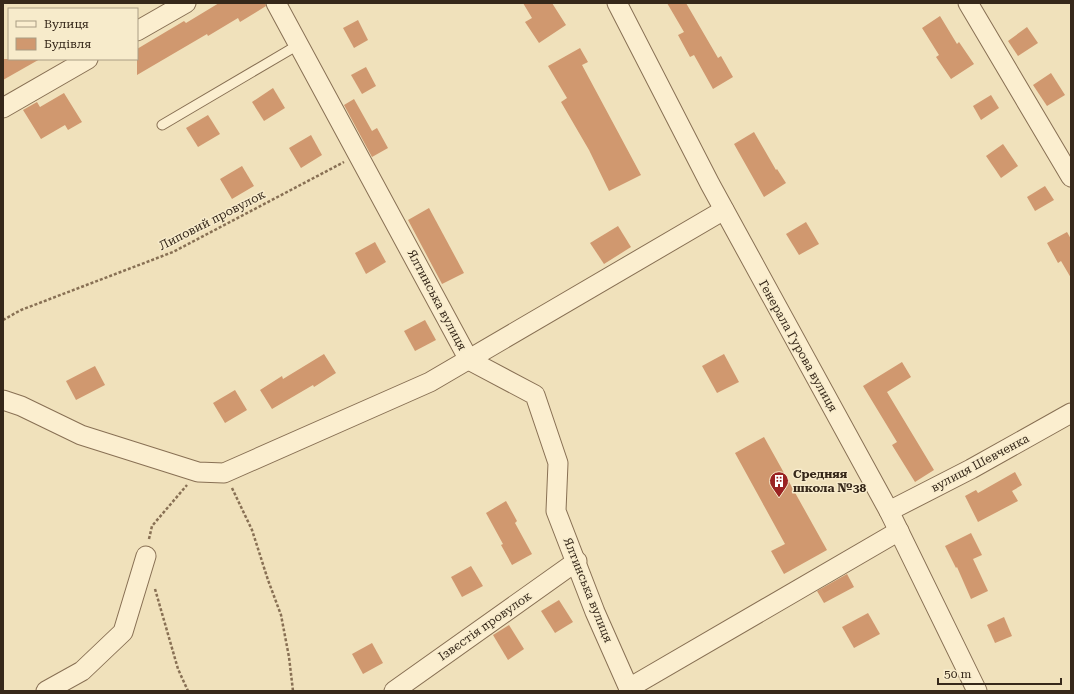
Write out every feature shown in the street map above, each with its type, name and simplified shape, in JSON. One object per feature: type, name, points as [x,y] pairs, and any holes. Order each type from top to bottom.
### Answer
[{"type":"street","points":[[138,30],[186,3]]},
{"type":"street","name":"Ялтинська вулиця","points":[[276,3],[469,360],[535,395],[558,463],[556,511],[595,612],[630,690]]},
{"type":"street","name":"Генерала Гурова вулиця","points":[[617,3],[724,210],[889,511],[977,691]]},
{"type":"street","points":[[968,3],[1071,177]]},
{"type":"street","points":[[3,108],[86,60]]},
{"type":"street","points":[[3,400],[21,406],[81,435],[198,472],[224,472],[430,382],[724,210]]},
{"type":"street","name":"вулиця Шевченка","points":[[889,511],[971,469],[1071,413]]},
{"type":"street","points":[[630,690],[899,531]]},
{"type":"street","points":[[46,691],[82,671],[123,632],[146,556]]},
{"type":"street","name":"Ізвєстія провулок","points":[[394,691],[576,561]]},
{"type":"lane","points":[[162,125],[298,45]]},
{"type":"path","name":"Липовий провулок","points":[[3,320],[21,310],[173,252],[358,155]]},
{"type":"path","points":[[146,556],[152,526],[198,472]]},
{"type":"path","points":[[224,472],[252,530],[281,615],[293,691]]},
{"type":"path","points":[[155,586],[178,669],[188,691]]},
{"type":"building","points":[[219,3],[265,3],[266,6],[240,22],[238,18],[208,36],[207,34],[137,75],[138,48],[184,21],[186,23]]},
{"type":"building","points":[[523,3],[552,3],[566,25],[539,43],[525,22],[532,18]]},
{"type":"building","points":[[667,3],[686,3],[718,58],[721,56],[733,77],[713,89],[694,55],[690,57],[678,35],[684,32]]},
{"type":"building","points":[[940,16],[957,44],[959,42],[974,64],[951,79],[936,57],[939,55],[922,28]]},
{"type":"building","points":[[358,20],[368,40],[354,48],[343,28]]},
{"type":"building","points":[[1027,27],[1038,43],[1018,56],[1008,41]]},
{"type":"building","points":[[580,48],[588,62],[582,65],[641,175],[609,191],[589,150],[561,102],[567,98],[548,66]]},
{"type":"building","points":[[3,59],[38,60],[3,80]]},
{"type":"building","points":[[366,67],[376,86],[362,94],[351,75]]},
{"type":"building","points":[[1051,73],[1065,95],[1047,106],[1033,85]]},
{"type":"building","points":[[273,88],[285,108],[264,121],[252,102]]},
{"type":"building","points":[[64,93],[82,122],[68,130],[65,125],[41,139],[23,110],[37,102],[40,107]]},
{"type":"building","points":[[991,95],[999,108],[981,120],[973,106]]},
{"type":"building","points":[[354,99],[372,131],[377,128],[388,148],[372,157],[344,105]]},
{"type":"building","points":[[208,115],[220,134],[198,147],[186,128]]},
{"type":"building","points":[[754,132],[776,170],[777,169],[786,183],[764,197],[734,144]]},
{"type":"building","points":[[311,135],[322,155],[301,168],[289,148]]},
{"type":"building","points":[[1003,144],[1018,166],[1001,178],[986,156]]},
{"type":"building","points":[[242,166],[254,186],[232,199],[220,179]]},
{"type":"building","points":[[1045,186],[1054,200],[1035,211],[1027,197]]},
{"type":"building","points":[[429,208],[464,273],[442,284],[408,220]]},
{"type":"building","points":[[806,222],[819,244],[799,255],[786,234]]},
{"type":"building","points":[[618,226],[631,247],[604,264],[590,243]]},
{"type":"building","points":[[1067,232],[1071,239],[1071,278],[1061,261],[1058,263],[1047,243]]},
{"type":"building","points":[[375,242],[386,262],[366,274],[355,253]]},
{"type":"building","points":[[425,320],[436,340],[415,351],[404,331]]},
{"type":"building","points":[[324,354],[336,373],[314,387],[313,385],[272,409],[260,390],[282,376],[283,379]]},
{"type":"building","points":[[724,354],[739,382],[717,393],[702,366]]},
{"type":"building","points":[[902,362],[911,377],[887,392],[934,470],[915,482],[892,445],[897,442],[863,386]]},
{"type":"building","points":[[95,366],[105,385],[76,400],[66,381]]},
{"type":"building","points":[[235,390],[247,410],[225,423],[213,403]]},
{"type":"building","name":"Средняя школа №38","points":[[764,437],[827,550],[784,574],[771,551],[785,544],[735,453]]},
{"type":"building","points":[[1015,472],[1022,485],[1012,491],[1018,501],[978,522],[965,496],[976,490],[978,493]]},
{"type":"building","points":[[506,501],[517,521],[515,523],[532,554],[512,565],[501,545],[503,544],[486,513]]},
{"type":"building","points":[[971,533],[982,555],[973,559],[988,591],[971,599],[957,567],[956,568],[945,546]]},
{"type":"building","points":[[471,566],[483,586],[462,597],[451,577]]},
{"type":"building","points":[[847,574],[854,587],[824,603],[817,591]]},
{"type":"building","points":[[559,600],[573,622],[555,633],[541,611]]},
{"type":"building","points":[[868,613],[880,634],[854,648],[842,627]]},
{"type":"building","points":[[1004,617],[1012,636],[995,643],[987,625]]},
{"type":"building","points":[[509,625],[524,649],[508,660],[493,635]]},
{"type":"building","points":[[372,643],[383,663],[363,674],[352,654]]},
{"type":"place","name":"Средняя школа №38","points":[[779,498]]}]
